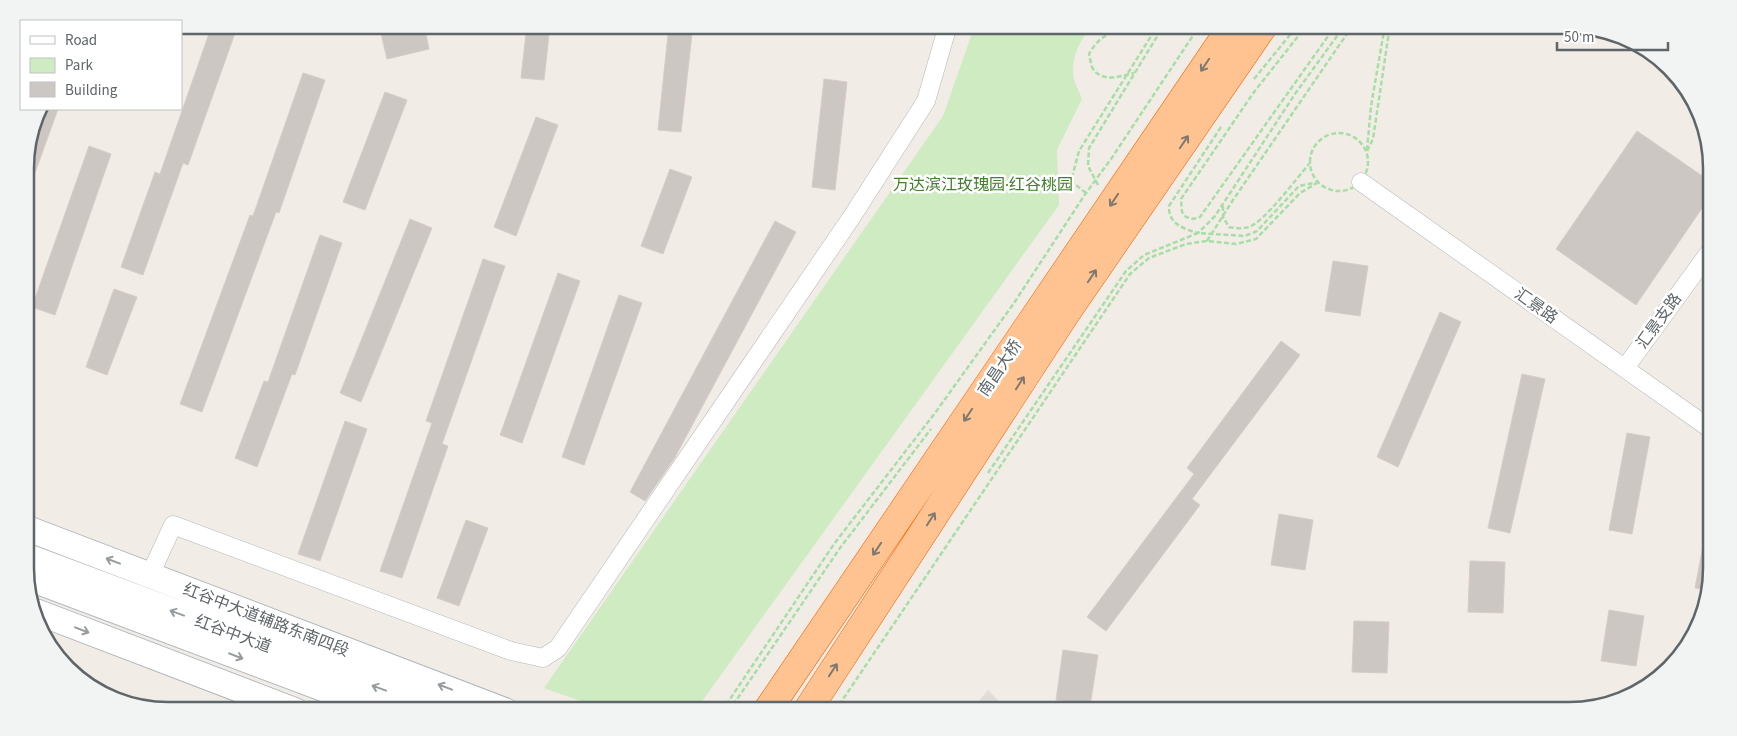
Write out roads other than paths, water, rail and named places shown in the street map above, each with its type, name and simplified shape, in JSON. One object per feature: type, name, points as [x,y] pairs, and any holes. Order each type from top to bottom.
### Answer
[{"type":"highway","name":"南昌大桥","points":[[812,702],[1054,309],[1227,34]]},
{"type":"highway","name":"南昌大桥","points":[[769,702],[1054,309],[1257,34]]},
{"type":"main road","name":"红谷中大道辅路东南四段","points":[[34,531],[482,702]]},
{"type":"main road","name":"红谷中大道","points":[[34,559],[417,702]]},
{"type":"main road","name":"红谷中大道","points":[[35,580],[358,702]]},
{"type":"main road","points":[[42,614],[272,702]]},
{"type":"street","points":[[150,575],[172,525],[511,650],[543,658],[558,648],[853,215],[926,101],[945,34]]},
{"type":"street","name":"汇景路","points":[[1361,182],[1703,424]]},
{"type":"street","name":"汇景支路","points":[[1625,368],[1703,261]]},
{"type":"park label","name":"万达滨江玫瑰园·红谷桃园","points":[[983,185]]}]
